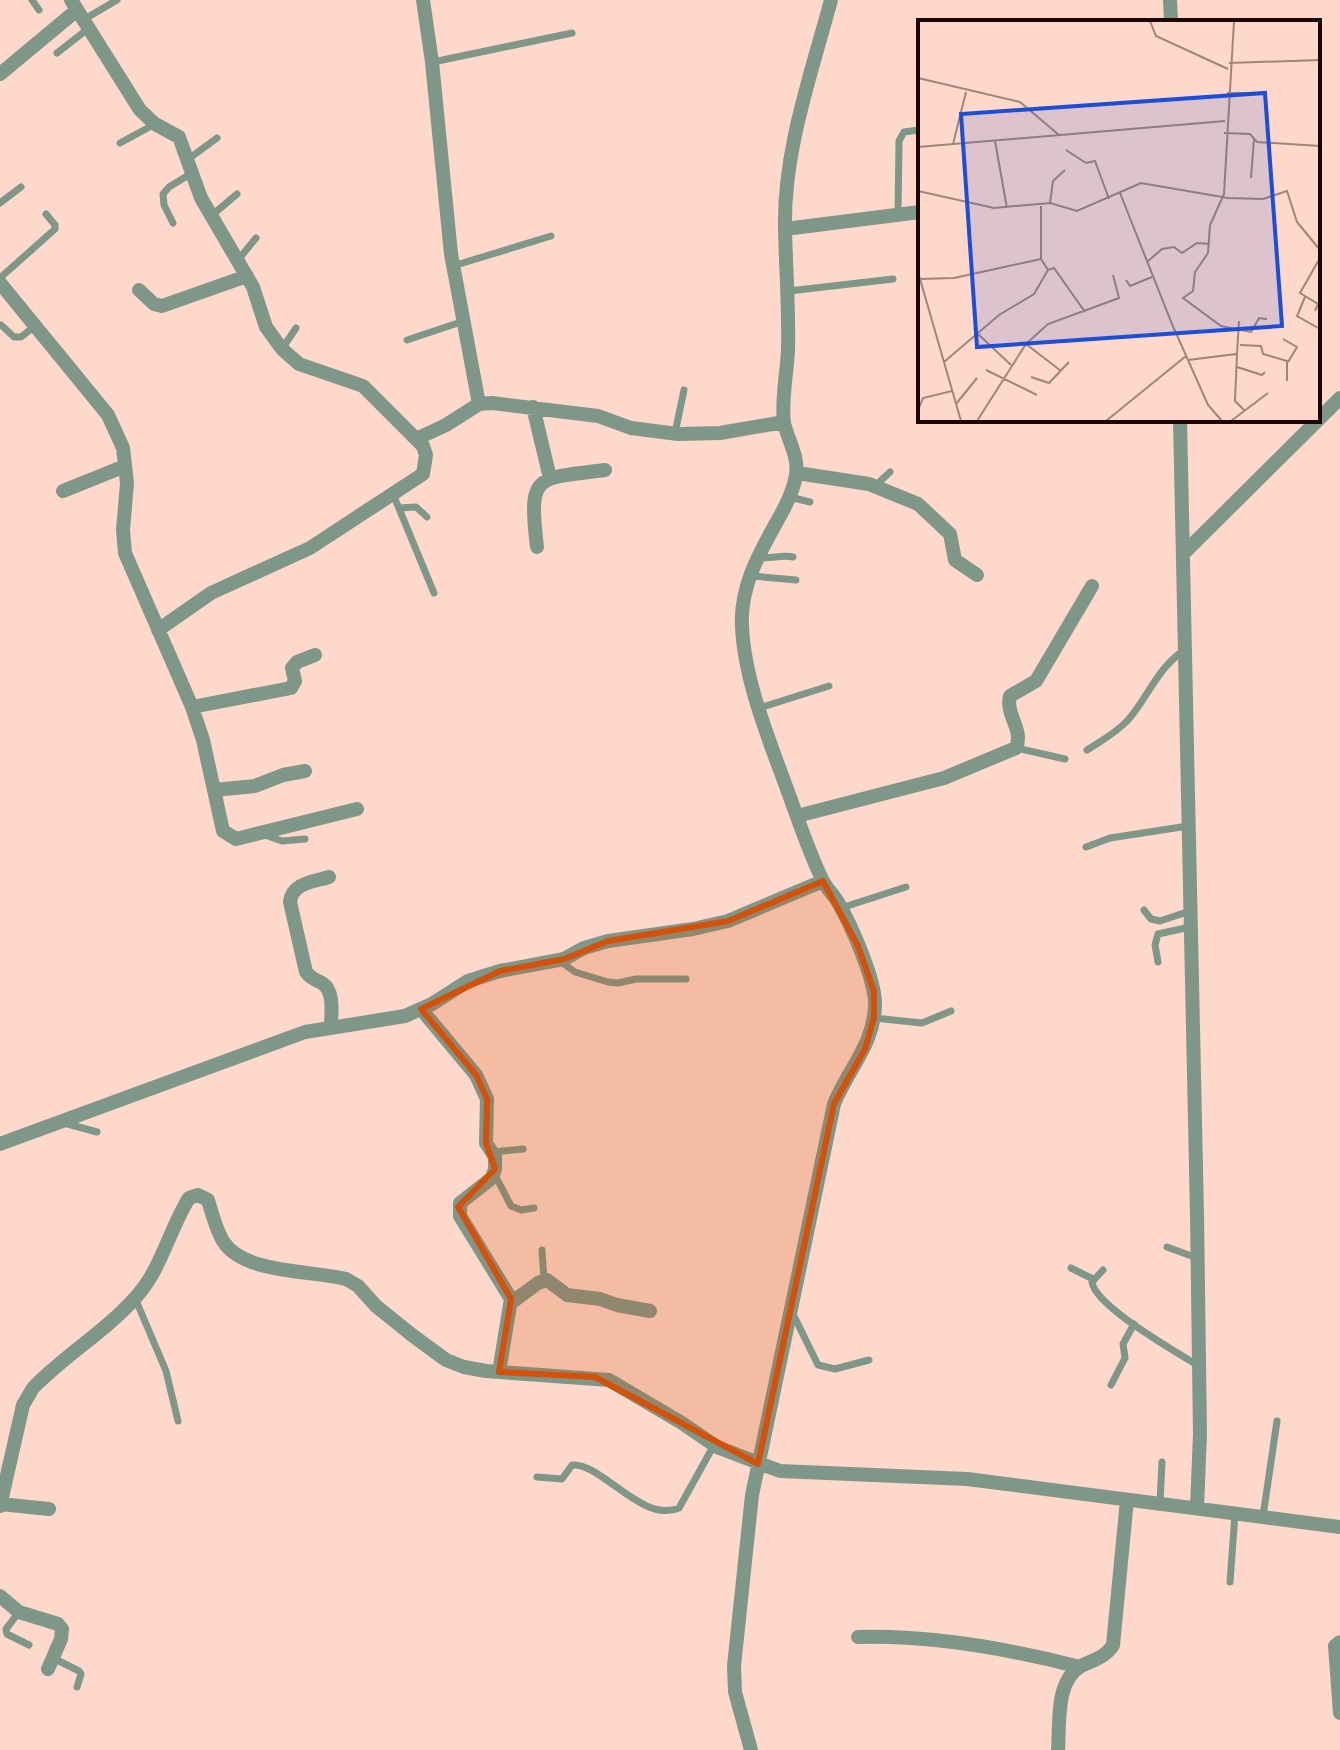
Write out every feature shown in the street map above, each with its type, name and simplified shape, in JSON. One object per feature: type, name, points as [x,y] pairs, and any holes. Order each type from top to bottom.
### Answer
[{"type":"street","points":[[423,0],[453,266],[479,404]]},
{"type":"street","points":[[751,1750],[735,1692],[734,1666],[744,1557],[758,1464],[834,1104],[841,1085],[865,1049],[874,1018],[874,991],[841,908],[823,881],[759,708],[741,626],[744,594],[750,575],[790,497],[797,473],[784,422],[789,291],[785,229],[791,153],[831,0]]},
{"type":"street","points":[[1170,0],[1171,20]]},
{"type":"street","points":[[0,74],[80,14],[140,110],[155,124],[179,137],[211,216],[247,276],[266,327],[282,349],[299,364],[363,386],[416,439],[426,455],[423,474],[396,501],[310,548],[211,593],[158,630]]},
{"type":"street","points":[[785,229],[918,212]]},
{"type":"street","points":[[139,290],[154,304],[162,306],[247,276]]},
{"type":"street","points":[[0,282],[108,415],[123,448],[127,483],[123,530],[125,553],[192,707],[203,740],[223,831],[236,839],[357,809]]},
{"type":"street","points":[[1320,418],[1340,398]]},
{"type":"street","points":[[416,439],[479,404],[504,403],[598,416],[647,431],[675,433],[720,433],[784,422]]},
{"type":"street","points":[[533,407],[550,478]]},
{"type":"street","points":[[1180,422],[1199,1366],[1197,1507]]},
{"type":"street","points":[[1183,554],[1316,422]]},
{"type":"street","points":[[63,491],[125,466]]},
{"type":"street","points":[[537,547],[532,501],[538,488],[550,478],[605,470]]},
{"type":"street","points":[[797,473],[875,486],[918,504],[950,534],[955,560],[977,575]]},
{"type":"street","points":[[797,816],[944,778],[1016,748],[1019,734],[1009,712],[1010,696],[1036,681],[1092,586]]},
{"type":"street","points":[[192,707],[291,688],[295,681],[292,668],[297,662],[315,655]]},
{"type":"street","points":[[214,790],[255,786],[283,775],[305,771]]},
{"type":"street","points":[[329,877],[295,888],[290,902],[306,972],[330,992],[331,1027]]},
{"type":"street","points":[[0,1144],[287,1039],[331,1027],[356,1026],[405,1016],[468,981],[527,964],[558,960],[608,941],[728,921],[823,881]]},
{"type":"street","points":[[421,1009],[476,1075],[485,1091],[486,1143],[493,1152],[496,1164],[494,1173],[492,1178],[460,1203],[458,1212],[508,1292],[511,1303],[499,1372]]},
{"type":"street","points":[[49,1509],[0,1505],[23,1405],[33,1388],[135,1298],[154,1273],[181,1211],[189,1198],[198,1195],[208,1200],[224,1242],[236,1256],[252,1263],[346,1279],[358,1286],[405,1330],[446,1360],[472,1369],[609,1380],[714,1445],[780,1471],[967,1479],[1340,1527]]},
{"type":"street","points":[[511,1303],[544,1280],[567,1295],[650,1311]]},
{"type":"street","points":[[1058,1750],[1064,1685],[1069,1675],[1110,1651],[1114,1640],[1127,1500]]},
{"type":"street","points":[[0,1596],[19,1612],[58,1624],[62,1629],[51,1663]]},
{"type":"street","points":[[858,1637],[981,1647],[1048,1658],[1080,1667]]},
{"type":"street","points":[[1340,1642],[1335,1646],[1340,1713]]},
{"type":"lane","points":[[32,0],[39,10]]},
{"type":"lane","points":[[57,53],[80,14],[117,0]]},
{"type":"lane","points":[[432,62],[572,33]]},
{"type":"lane","points":[[120,143],[155,124]]},
{"type":"lane","points":[[898,215],[899,141],[904,132],[918,130]]},
{"type":"lane","points":[[173,223],[164,205],[163,194],[217,138]]},
{"type":"lane","points":[[0,203],[21,187]]},
{"type":"lane","points":[[211,216],[237,194]]},
{"type":"lane","points":[[0,282],[55,229],[46,214]]},
{"type":"lane","points":[[453,266],[551,236]]},
{"type":"lane","points":[[238,260],[256,238]]},
{"type":"lane","points":[[789,291],[893,279]]},
{"type":"lane","points":[[407,340],[464,321]]},
{"type":"lane","points":[[1,325],[14,337],[21,337],[35,326]]},
{"type":"lane","points":[[282,349],[296,328]]},
{"type":"lane","points":[[675,433],[684,390]]},
{"type":"lane","points":[[875,486],[890,472]]},
{"type":"lane","points":[[790,497],[810,502]]},
{"type":"lane","points":[[396,501],[416,507],[427,517]]},
{"type":"lane","points":[[396,501],[434,593]]},
{"type":"lane","points":[[757,557],[768,560],[793,557]]},
{"type":"lane","points":[[750,575],[796,580]]},
{"type":"lane","points":[[1087,750],[1127,721],[1163,668],[1183,651]]},
{"type":"lane","points":[[759,708],[829,686]]},
{"type":"lane","points":[[1016,748],[1065,759]]},
{"type":"lane","points":[[1086,847],[1110,838],[1188,826]]},
{"type":"lane","points":[[263,834],[282,841],[305,839]]},
{"type":"lane","points":[[841,908],[906,887]]},
{"type":"lane","points":[[1144,910],[1151,919],[1160,921],[1190,911]]},
{"type":"lane","points":[[1158,962],[1155,945],[1158,934],[1190,927]]},
{"type":"lane","points":[[558,960],[575,972],[608,982],[686,979]]},
{"type":"lane","points":[[874,1018],[922,1023],[951,1011]]},
{"type":"lane","points":[[58,1122],[97,1132]]},
{"type":"lane","points":[[493,1152],[523,1149]]},
{"type":"lane","points":[[494,1173],[511,1206],[521,1210],[534,1208]]},
{"type":"lane","points":[[1167,1247],[1197,1258]]},
{"type":"lane","points":[[542,1250],[544,1280]]},
{"type":"lane","points":[[1071,1268],[1093,1279]]},
{"type":"lane","points":[[1103,1270],[1093,1279],[1097,1296],[1199,1366]]},
{"type":"lane","points":[[135,1298],[166,1371],[178,1421]]},
{"type":"lane","points":[[790,1309],[818,1365],[835,1369],[869,1360]]},
{"type":"lane","points":[[1111,1385],[1125,1358],[1123,1344],[1134,1324]]},
{"type":"lane","points":[[1263,1516],[1277,1421]]},
{"type":"lane","points":[[537,1477],[562,1479],[572,1465],[583,1465],[632,1499],[660,1509],[674,1510],[679,1508],[714,1445]]},
{"type":"lane","points":[[1160,1503],[1162,1462]]},
{"type":"lane","points":[[1230,1582],[1235,1512]]},
{"type":"lane","points":[[19,1612],[6,1629],[7,1634],[29,1645]]},
{"type":"lane","points":[[51,1663],[79,1671],[77,1687]]},
{"type":"highlighted area","points":[[823,881],[858,946],[874,991],[874,1018],[865,1049],[834,1104],[758,1464],[595,1377],[499,1372],[511,1299],[458,1207],[495,1169],[486,1143],[487,1099],[476,1075],[421,1009],[500,971],[564,959],[608,941],[728,921]]}]
